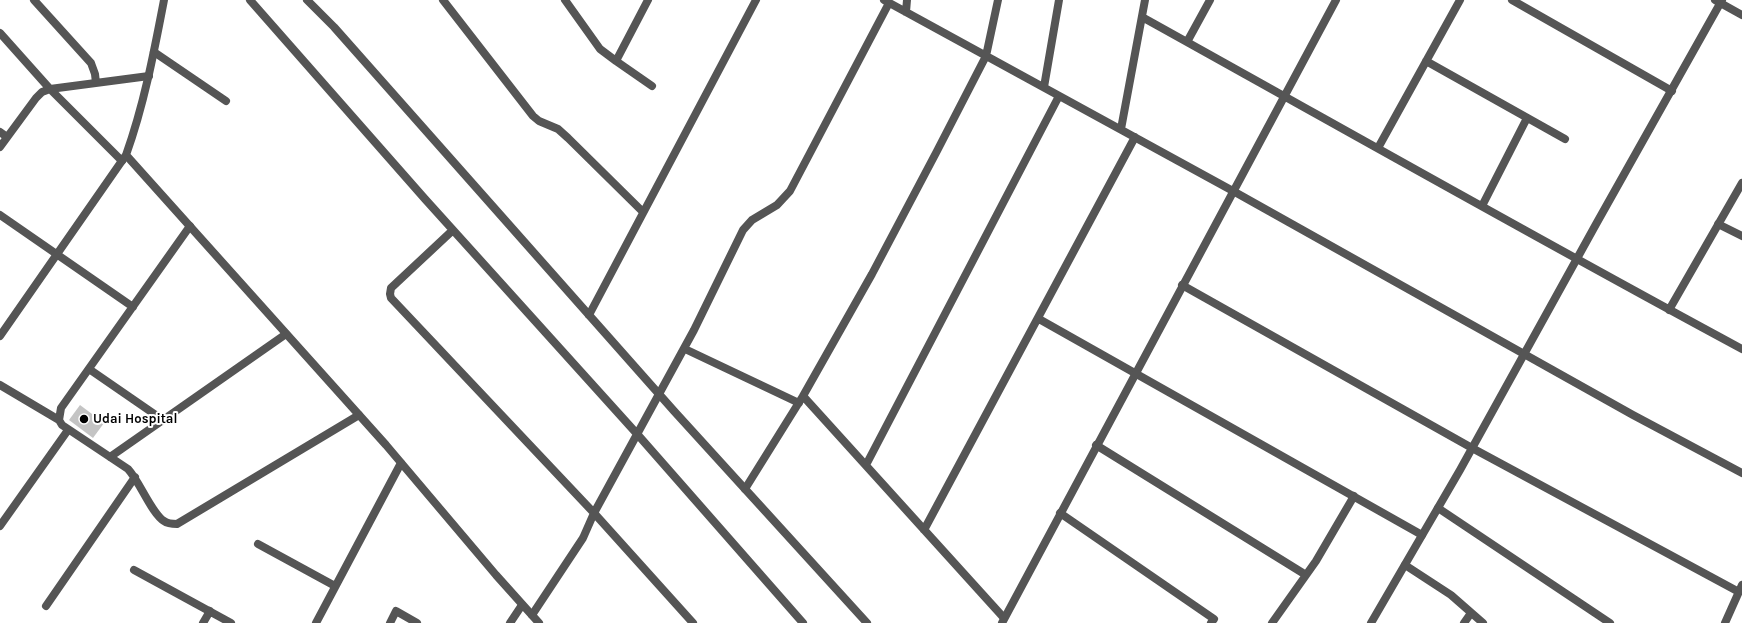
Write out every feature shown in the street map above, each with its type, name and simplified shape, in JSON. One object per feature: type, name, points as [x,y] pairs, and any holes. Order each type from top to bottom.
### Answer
[{"type":"street","points":[[34,0],[91,63],[95,74],[96,83]]},
{"type":"street","points":[[0,336],[124,158],[136,127],[149,76],[164,0]]},
{"type":"street","points":[[250,0],[453,230],[638,435],[803,623]]},
{"type":"street","points":[[307,0],[340,33],[589,315],[867,623]]},
{"type":"street","points":[[443,0],[533,116],[539,121],[558,129],[643,212]]},
{"type":"street","points":[[565,0],[600,49],[652,86]]},
{"type":"street","points":[[616,61],[648,0]]},
{"type":"street","points":[[589,315],[756,0]]},
{"type":"street","points":[[906,12],[908,0]]},
{"type":"street","points":[[745,489],[801,399],[872,274],[986,56],[998,0]]},
{"type":"street","points":[[1044,88],[1059,0]]},
{"type":"street","points":[[1121,129],[1146,0]]},
{"type":"street","points":[[1187,42],[1210,0]]},
{"type":"street","points":[[684,348],[801,399],[866,465],[1003,621],[1135,372],[1336,0]]},
{"type":"street","points":[[1378,148],[1460,0]]},
{"type":"street","points":[[1512,0],[1672,91]]},
{"type":"street","points":[[532,615],[583,538],[594,514],[684,348],[743,230],[752,220],[777,205],[790,192],[887,1],[1233,191],[1633,415],[1742,473]]},
{"type":"street","points":[[1371,623],[1472,448],[1672,91],[1719,1],[1742,16]]},
{"type":"street","points":[[1142,17],[1576,260],[1742,349]]},
{"type":"street","points":[[0,33],[50,89],[124,158],[190,226],[402,463],[496,575],[539,623]]},
{"type":"street","points":[[154,52],[226,101]]},
{"type":"street","points":[[1426,61],[1565,139]]},
{"type":"street","points":[[0,147],[42,92],[50,89],[149,76]]},
{"type":"street","points":[[866,465],[1059,96]]},
{"type":"street","points":[[1482,206],[1527,118]]},
{"type":"street","points":[[0,132],[7,138]]},
{"type":"street","points":[[924,530],[1039,319],[1135,137]]},
{"type":"street","points":[[1669,310],[1742,183]]},
{"type":"street","points":[[0,215],[133,307]]},
{"type":"street","points":[[1718,224],[1742,236]]},
{"type":"street","points":[[59,420],[61,408],[190,226]]},
{"type":"street","points":[[453,230],[391,288],[391,298],[594,514],[693,623]]},
{"type":"street","points":[[1182,285],[1472,448],[1740,589],[1725,623]]},
{"type":"street","points":[[1039,319],[1422,535]]},
{"type":"street","points":[[110,457],[286,334]]},
{"type":"street","points":[[89,369],[162,420]]},
{"type":"street","points":[[0,385],[59,420],[68,430],[120,463],[134,477],[158,516],[170,524],[176,524],[359,415]]},
{"type":"street","points":[[0,526],[68,430]]},
{"type":"street","points":[[1096,445],[1306,575]]},
{"type":"street","points":[[316,623],[402,463]]},
{"type":"street","points":[[46,606],[134,477]]},
{"type":"street","points":[[1272,623],[1316,561],[1354,496]]},
{"type":"street","points":[[1438,508],[1610,623]]},
{"type":"street","points":[[1060,513],[1214,619],[1211,623]]},
{"type":"street","points":[[258,544],[335,586]]},
{"type":"street","points":[[1405,565],[1451,595],[1483,623]]},
{"type":"street","points":[[134,570],[231,623]]},
{"type":"street","points":[[510,623],[522,605]]},
{"type":"street","points":[[390,623],[396,611],[417,623]]},
{"type":"street","points":[[203,623],[210,612]]},
{"type":"street","points":[[1464,623],[1472,613]]},
{"type":"building","points":[[80,405],[104,423],[93,438],[69,420]]},
{"type":"place","name":"Udai Hospital","points":[[84,419]]}]
